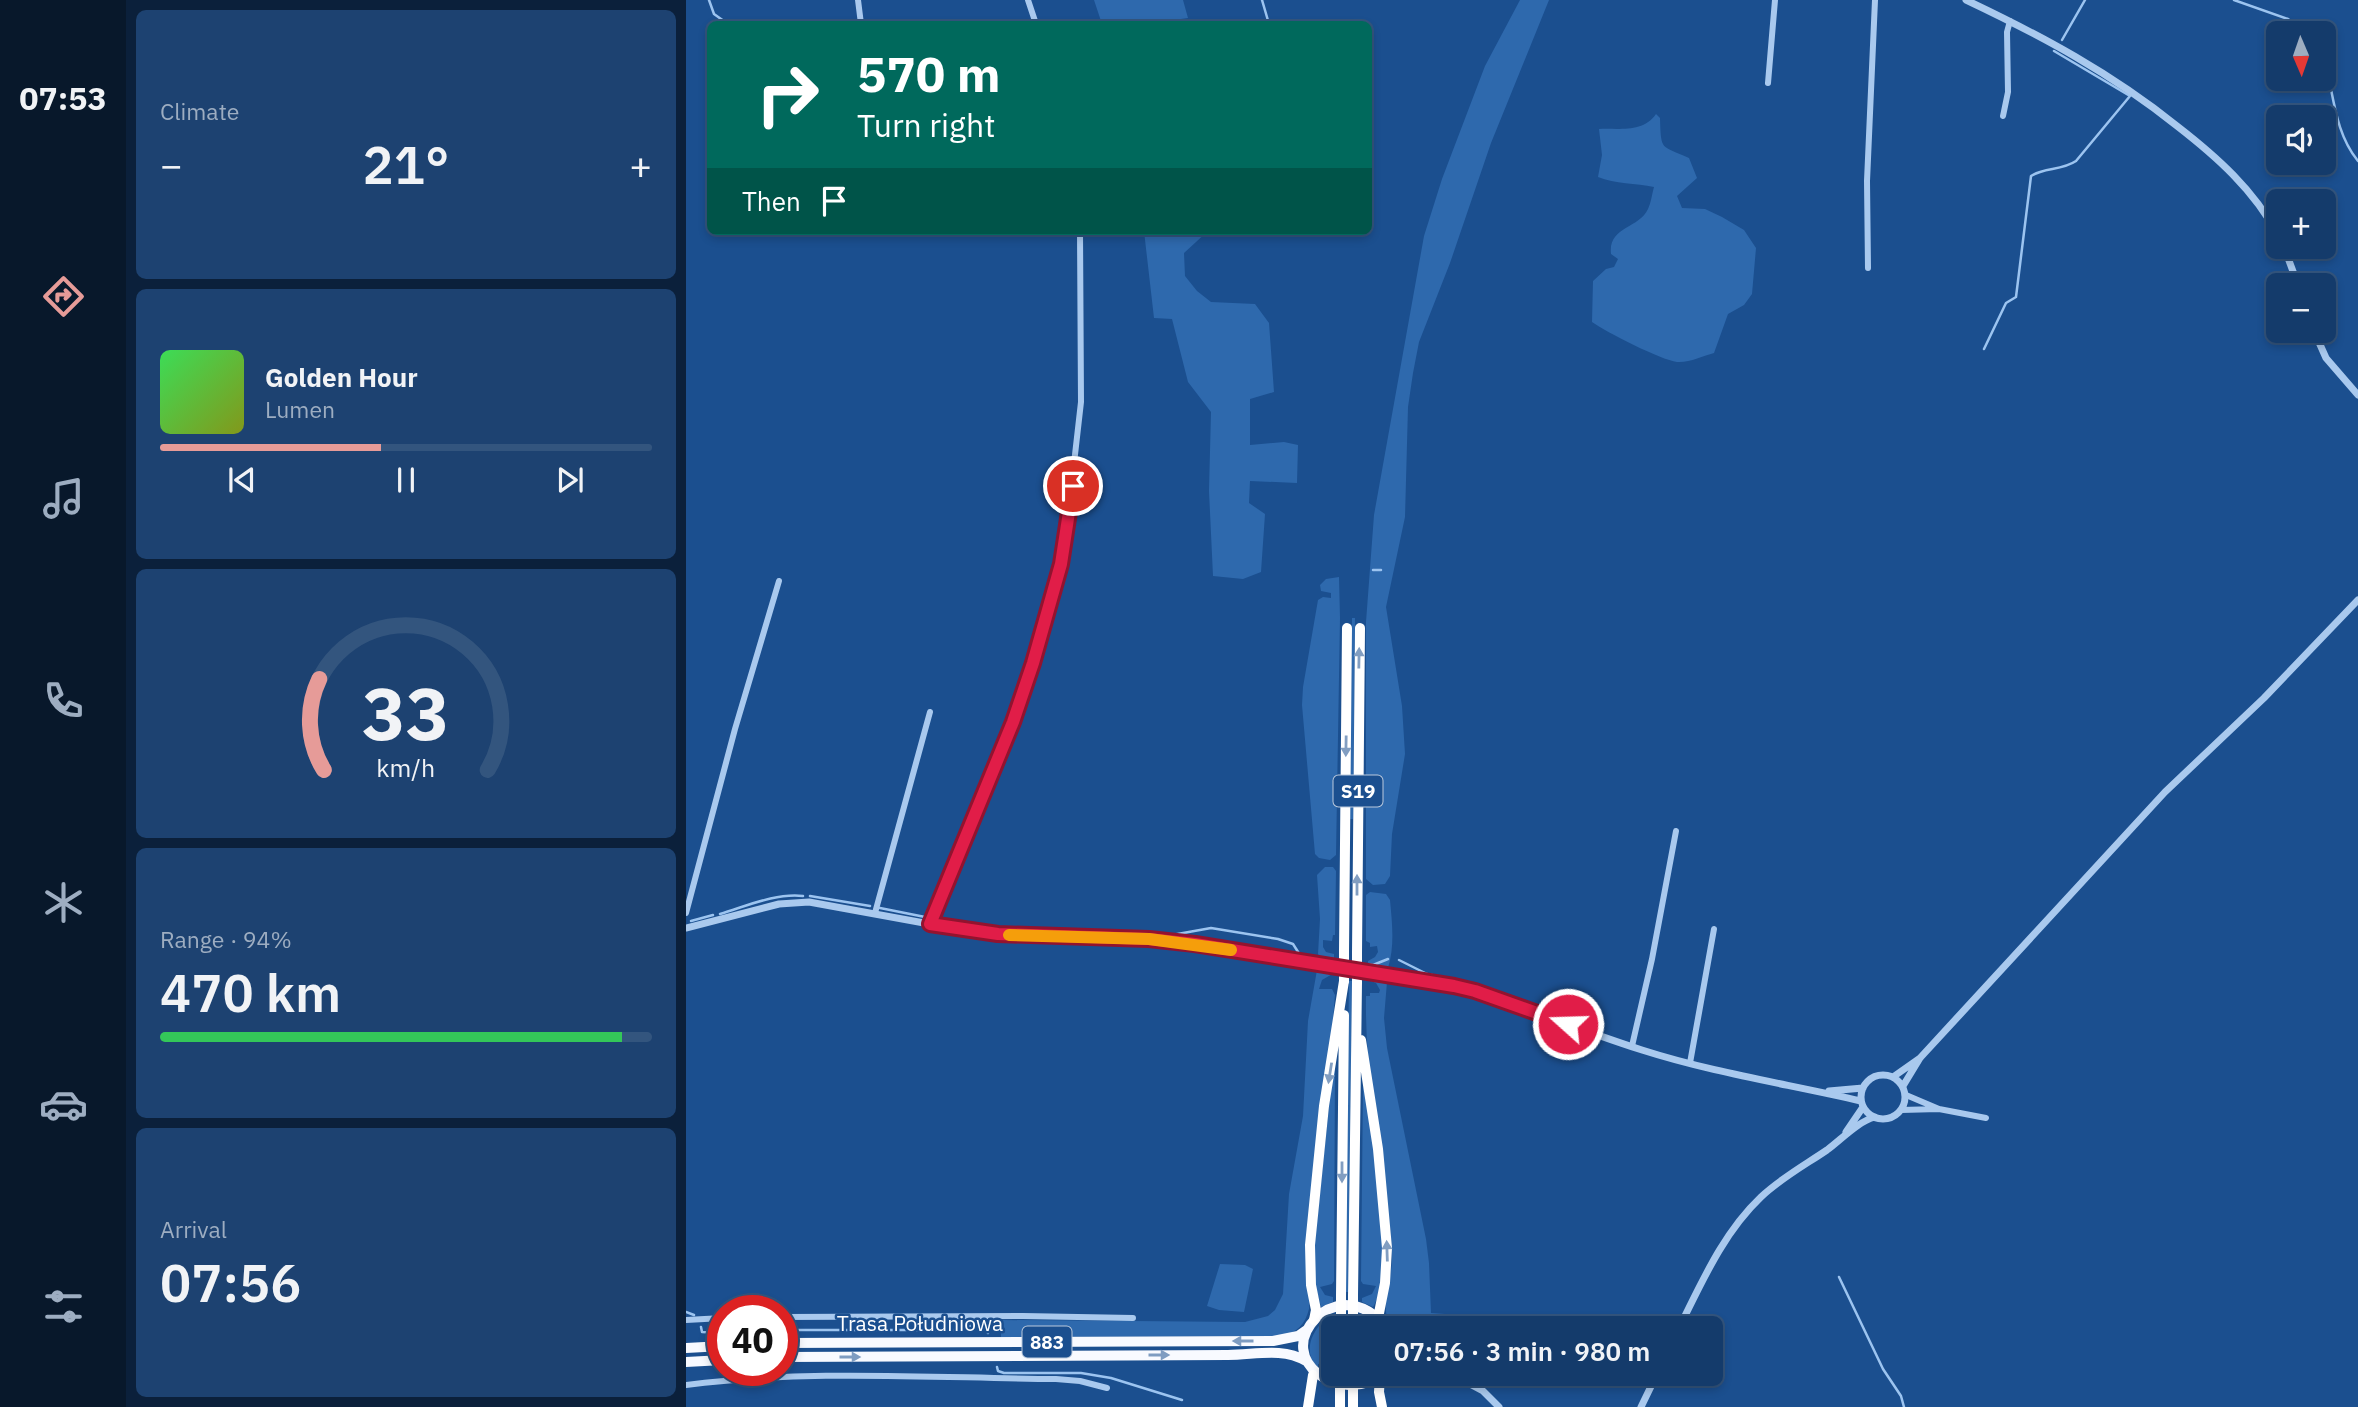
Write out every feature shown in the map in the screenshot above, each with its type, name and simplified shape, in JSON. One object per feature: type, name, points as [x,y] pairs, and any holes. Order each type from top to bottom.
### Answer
[{"type":"highway","name":"S19","points":[[1341,1316],[1347,628]]},
{"type":"highway","name":"S19","points":[[1353,1316],[1360,628]]},
{"type":"highway","points":[[1321,1382],[1313,1375],[1306,1361],[1304,1345],[1316,1310],[1311,1285],[1310,1245],[1324,1106],[1344,981]]},
{"type":"highway","points":[[1356,1013],[1378,1149],[1387,1248],[1385,1283],[1378,1316]]},
{"type":"highway","name":"883","points":[[1311,1325],[1327,1310],[1343,1305],[1364,1309],[1375,1316]]},
{"type":"highway","name":"Trasa Południowa","points":[[798,1343],[1273,1341],[1291,1338],[1311,1325]]},
{"type":"highway","points":[[686,1348],[707,1347]]},
{"type":"highway","name":"Trasa Południowa","points":[[798,1357],[1228,1355],[1276,1352],[1287,1353],[1306,1361]]},
{"type":"highway","points":[[686,1362],[707,1361]]},
{"type":"highway","points":[[1308,1407],[1313,1375]]},
{"type":"highway","points":[[1328,1386],[1344,1391],[1367,1386]]},
{"type":"highway","points":[[1340,1386],[1340,1407]]},
{"type":"highway","points":[[1353,1386],[1353,1407]]},
{"type":"highway","points":[[1380,1386],[1382,1407]]},
{"type":"street","points":[[858,0],[861,21]]},
{"type":"street","points":[[1028,0],[1035,21]]},
{"type":"street","points":[[1768,83],[1775,0]]},
{"type":"street","points":[[1868,268],[1867,181],[1875,0]]},
{"type":"street","points":[[1966,0],[2109,75],[2212,153],[2258,202],[2266,215]]},
{"type":"street","points":[[2003,116],[2008,92],[2007,32],[2010,21]]},
{"type":"street","points":[[930,924],[1013,722],[1061,564],[1081,402],[1080,235]]},
{"type":"street","points":[[2319,343],[2326,358],[2358,395]]},
{"type":"street","points":[[686,913],[735,729],[779,581]]},
{"type":"street","points":[[1903,1086],[1920,1058],[2165,792],[2264,698],[2358,600]]},
{"type":"street","points":[[875,913],[930,712]]},
{"type":"street","points":[[1632,1046],[1652,959],[1676,831]]},
{"type":"street","points":[[686,928],[791,902],[817,902],[998,934],[1149,939],[1421,980],[1475,991],[1632,1046],[1690,1063],[1781,1085],[1825,1091],[1862,1104],[1875,1117]]},
{"type":"street","points":[[1690,1063],[1714,929]]},
{"type":"street","points":[[1893,1077],[1920,1058]]},
{"type":"street","points":[[1685,1316],[1719,1250],[1751,1207],[1844,1135],[1875,1117],[1892,1117],[1901,1110],[1906,1095],[1903,1086],[1893,1077],[1878,1075],[1872,1078],[1863,1088],[1862,1104],[1844,1135]]},
{"type":"street","points":[[1825,1091],[1863,1088]]},
{"type":"street","points":[[1906,1095],[1939,1109],[1986,1118]]},
{"type":"street","points":[[1901,1110],[1939,1109]]},
{"type":"street","points":[[798,1317],[1133,1318]]},
{"type":"street","points":[[686,1320],[707,1319]]},
{"type":"street","points":[[686,1385],[737,1379],[845,1377],[1056,1379],[1080,1381],[1107,1388]]},
{"type":"street","points":[[1474,1386],[1483,1391],[1499,1407]]},
{"type":"street","points":[[1641,1407],[1651,1386]]},
{"type":"shaded area","points":[[1094,0],[1183,0],[1188,18],[1167,21],[1101,21]]},
{"type":"shaded area","points":[[1520,0],[1549,0],[1491,143],[1450,263],[1419,342],[1413,373],[1408,407],[1405,517],[1386,607],[1402,706],[1405,754],[1392,834],[1390,876],[1385,884],[1373,885],[1366,879],[1366,622],[1374,515],[1424,236],[1442,179],[1485,66]]},
{"type":"shaded area","points":[[1656,114],[1660,118],[1664,146],[1689,158],[1697,178],[1677,196],[1682,208],[1705,209],[1722,217],[1744,230],[1756,248],[1752,294],[1744,305],[1728,314],[1714,353],[1682,362],[1647,351],[1592,322],[1593,281],[1606,269],[1614,267],[1618,259],[1611,254],[1614,238],[1644,216],[1654,187],[1598,177],[1602,155],[1599,129],[1638,127]]},
{"type":"shaded area","points":[[1144,235],[1204,235],[1184,253],[1185,276],[1197,291],[1211,302],[1255,304],[1269,323],[1274,392],[1250,399],[1250,445],[1284,442],[1298,445],[1297,483],[1250,481],[1249,503],[1265,514],[1261,572],[1243,579],[1213,576],[1209,491],[1211,412],[1188,382],[1172,319],[1154,318]]},
{"type":"shaded area","points":[[1339,577],[1336,855],[1330,860],[1319,858],[1315,854],[1302,705],[1318,600],[1323,597],[1331,598],[1331,593],[1321,591],[1320,585],[1326,579]]},
{"type":"shaded area","points":[[1352,618],[1355,618],[1353,819],[1350,819]]},
{"type":"shaded area","points":[[1325,867],[1333,867],[1336,871],[1335,935],[1332,941],[1323,940],[1326,952],[1334,954],[1334,963],[1322,961],[1318,954],[1320,919],[1317,875]]},
{"type":"shaded area","points":[[1370,892],[1386,894],[1390,900],[1392,951],[1388,968],[1383,971],[1368,969],[1368,961],[1378,952],[1377,946],[1370,947],[1370,943],[1366,941],[1366,895]]},
{"type":"shaded area","points":[[1317,970],[1334,973],[1322,980],[1319,989],[1332,989],[1335,995],[1309,1309],[1303,1324],[1282,1336],[1001,1337],[1001,1320],[1245,1322],[1268,1316],[1275,1310],[1283,1294],[1289,1194],[1303,1116],[1308,1021]]},
{"type":"shaded area","points":[[1368,980],[1387,982],[1384,1018],[1387,1048],[1426,1239],[1431,1313],[1445,1316],[1387,1316],[1391,1238],[1371,1085],[1366,1018],[1366,996],[1379,993],[1380,990],[1376,983]]},
{"type":"shaded area","points":[[1349,981],[1352,981],[1346,1292],[1345,1286]]},
{"type":"shaded area","points":[[1335,1064],[1334,1281],[1320,1287],[1325,1295],[1333,1297],[1333,1302],[1321,1307],[1315,1284],[1314,1250]]},
{"type":"shaded area","points":[[1363,1083],[1376,1164],[1382,1232],[1380,1288],[1373,1307],[1362,1302],[1362,1298],[1372,1294],[1376,1286],[1363,1284],[1361,1281]]},
{"type":"shaded area","points":[[1220,1264],[1245,1265],[1253,1269],[1244,1312],[1207,1306]]},
{"type":"shaded area","points":[[1321,1323],[1321,1364],[1318,1367],[1321,1371],[1315,1365],[1310,1355],[1311,1341]]},
{"type":"waterway","points":[[709,0],[714,14],[724,21]]},
{"type":"waterway","points":[[1262,0],[1268,21]]},
{"type":"waterway","points":[[2062,40],[2085,0]]},
{"type":"waterway","points":[[2234,0],[2291,21]]},
{"type":"waterway","points":[[1984,349],[2006,303],[2016,297],[2031,176],[2076,161],[2130,96],[2054,51]]},
{"type":"waterway","points":[[2331,91],[2339,125],[2358,161]]},
{"type":"waterway","points":[[1373,570],[1381,570]]},
{"type":"waterway","points":[[720,914],[772,898],[803,896]]},
{"type":"waterway","points":[[810,896],[870,906]]},
{"type":"waterway","points":[[880,908],[925,917]]},
{"type":"waterway","points":[[691,921],[713,915]]},
{"type":"waterway","points":[[937,920],[970,927],[1019,929]]},
{"type":"waterway","points":[[1103,933],[1172,935],[1211,928],[1278,939],[1293,944],[1300,955],[1308,957]]},
{"type":"waterway","points":[[1027,930],[1050,931]]},
{"type":"waterway","points":[[1057,931],[1094,932]]},
{"type":"waterway","points":[[1319,958],[1341,961]]},
{"type":"waterway","points":[[1362,964],[1373,965],[1388,959]]},
{"type":"waterway","points":[[1399,960],[1427,974],[1470,983]]},
{"type":"waterway","points":[[1478,986],[1505,995]]},
{"type":"waterway","points":[[1515,999],[1557,1014]]},
{"type":"waterway","points":[[1839,1277],[1883,1369],[1901,1396],[1904,1407]]},
{"type":"waterway","points":[[686,1312],[694,1315]]},
{"type":"waterway","points":[[798,1330],[956,1330],[973,1326],[981,1327],[988,1333]]},
{"type":"waterway","points":[[701,1327],[702,1332],[707,1332]]},
{"type":"waterway","points":[[997,1367],[998,1371],[1004,1373],[1081,1373],[1111,1378],[1182,1400]]},
{"type":"slow traffic","points":[[1009,935],[1149,939],[1231,950]]},
{"type":"route","points":[[1073,486],[1061,564],[1033,663],[1013,722],[930,924],[979,933],[1149,939],[1209,946],[1454,986],[1568,1024]]}]
